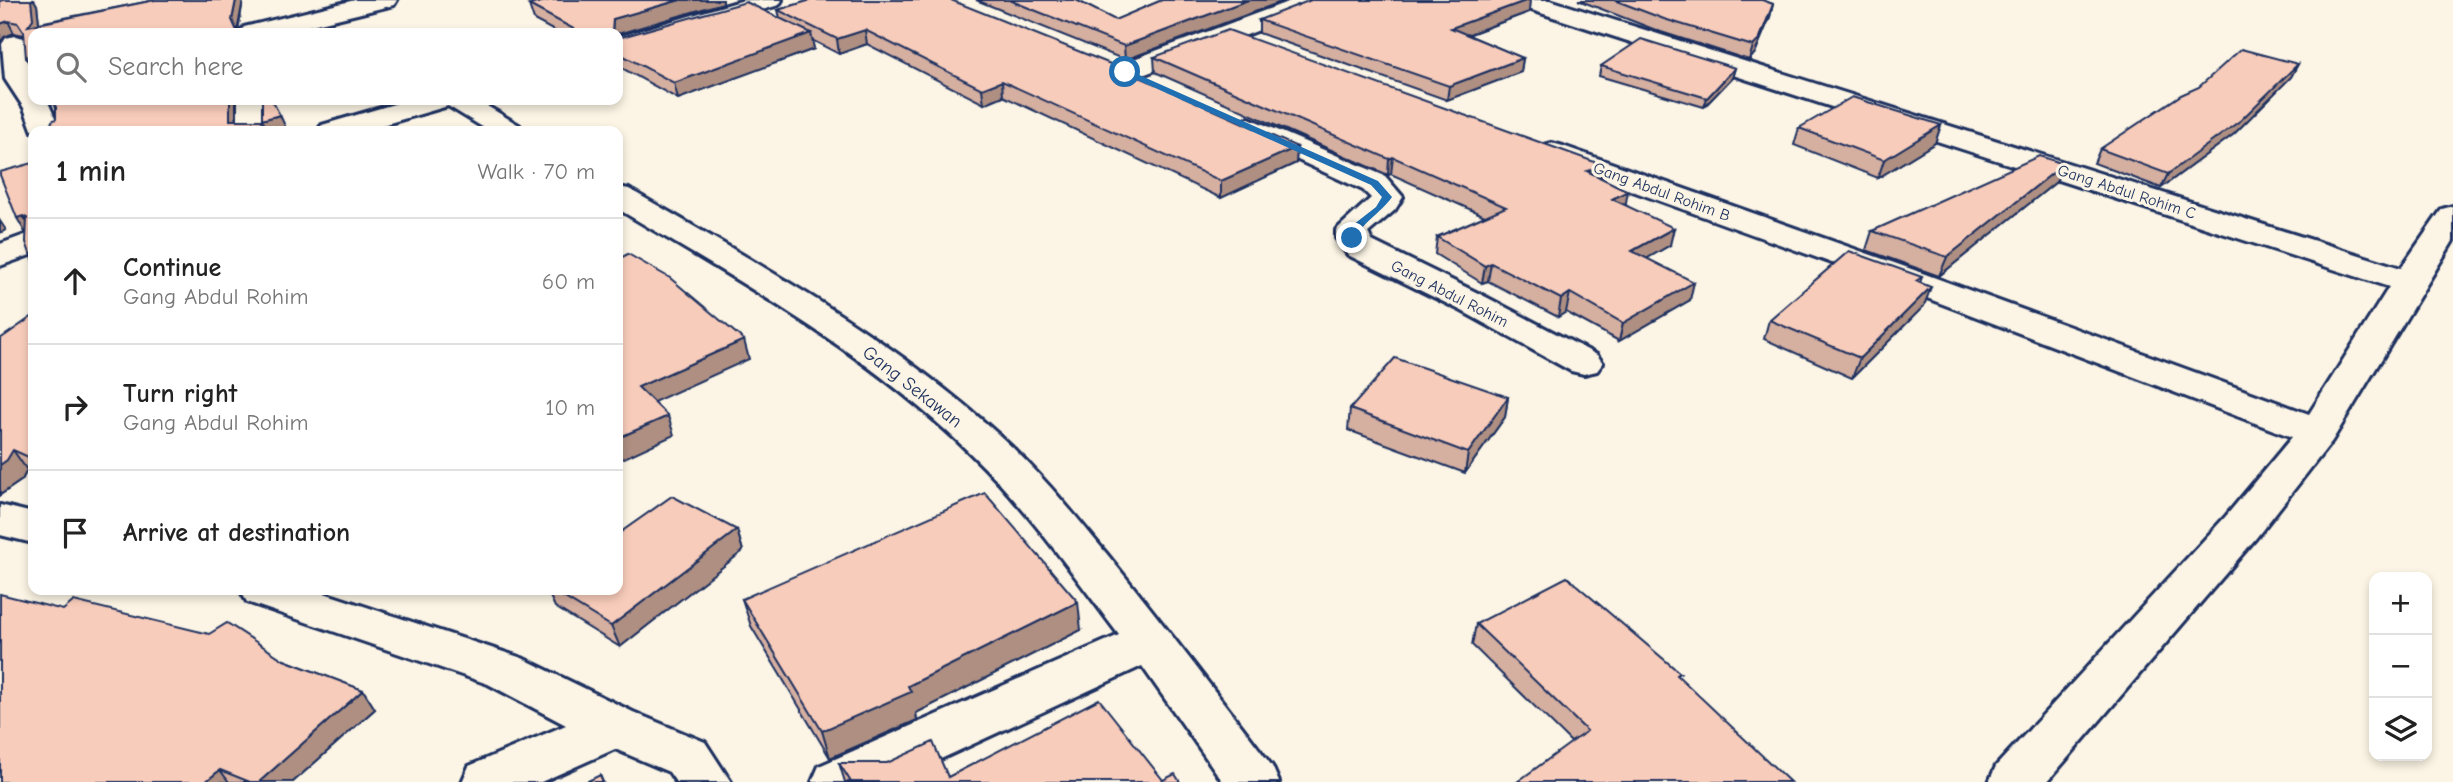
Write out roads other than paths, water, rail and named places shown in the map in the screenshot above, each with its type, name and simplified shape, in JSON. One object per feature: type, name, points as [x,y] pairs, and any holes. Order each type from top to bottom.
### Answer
[{"type":"street","points":[[273,28],[385,0]]},
{"type":"street","points":[[623,43],[771,0]]},
{"type":"street","points":[[1162,88],[1112,66],[1225,32],[1315,0]]},
{"type":"street","name":"Gang Abdul Rohim C","points":[[1525,0],[1803,86],[2409,282]]},
{"type":"street","points":[[253,28],[254,5]]},
{"type":"street","points":[[1225,32],[1263,46]]},
{"type":"street","points":[[15,44],[19,79],[28,93]]},
{"type":"street","points":[[36,105],[45,126]]},
{"type":"street","points":[[252,105],[252,126]]},
{"type":"street","points":[[349,126],[421,105]]},
{"type":"street","points":[[466,105],[501,126]]},
{"type":"street","name":"Gang Abdul Rohim","points":[[1225,116],[1374,183],[1384,191],[1387,197],[1384,204],[1352,230],[1352,238],[1360,248],[1474,304],[1584,363]]},
{"type":"street","name":"Gang Abdul Rohim B","points":[[1532,144],[1902,277],[2318,432]]},
{"type":"street","name":"Gang Sekawan","points":[[623,199],[792,298],[878,356],[984,443],[1030,489],[1151,641],[1253,782]]},
{"type":"street","points":[[2015,782],[2241,527],[2318,432],[2409,282],[2453,216]]},
{"type":"street","points":[[0,256],[28,244]]},
{"type":"street","points":[[0,520],[28,527]]},
{"type":"street","points":[[278,595],[505,671],[615,726],[687,757],[705,782]]},
{"type":"street","points":[[838,782],[1151,641]]},
{"type":"street","points":[[488,782],[615,726]]}]
